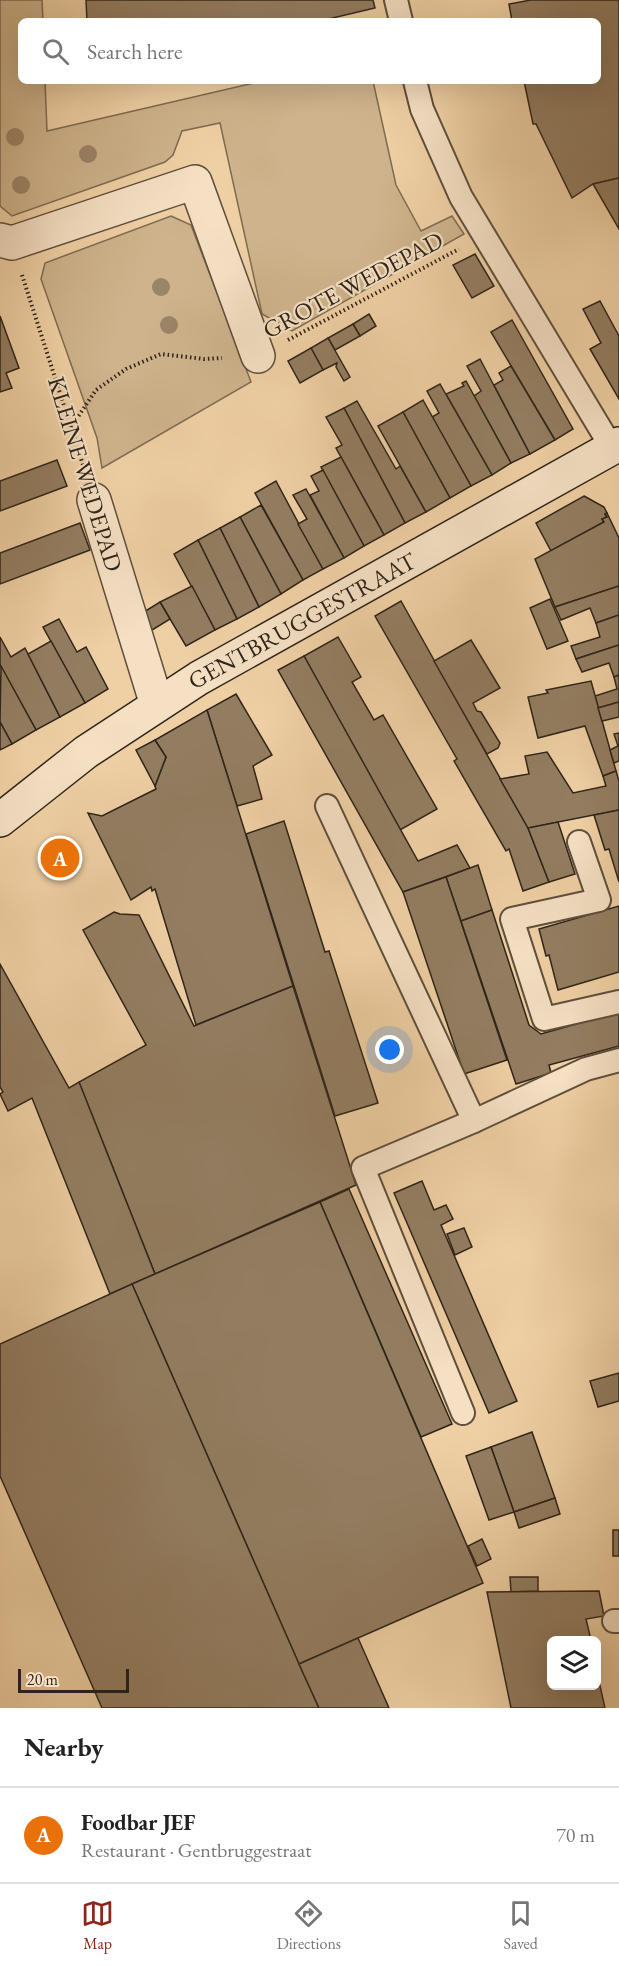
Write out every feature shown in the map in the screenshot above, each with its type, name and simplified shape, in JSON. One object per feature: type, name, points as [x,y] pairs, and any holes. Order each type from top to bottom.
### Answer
[{"type":"street","points":[[6,242],[195,182],[258,356]]},
{"type":"street","name":"GENTBRUGGESTRAAT","points":[[0,820],[86,752],[199,678],[617,452]]},
{"type":"street","name":"KLEINE WEDEPAD","points":[[94,500],[157,705]]},
{"type":"lane","points":[[396,0],[400,18]]},
{"type":"lane","points":[[416,84],[422,109],[461,197],[617,452]]},
{"type":"lane","points":[[327,806],[474,1121]]},
{"type":"lane","points":[[579,842],[599,900],[512,920],[544,1019],[619,1002]]},
{"type":"lane","points":[[463,1413],[363,1168],[474,1121],[586,1069],[619,1060]]},
{"type":"path","name":"KLEINE WEDEPAD","points":[[6,242],[94,500]]},
{"type":"path","name":"GROTE WEDEPAD","points":[[258,356],[465,246]]},
{"type":"path","points":[[71,427],[96,390],[126,369],[161,354],[204,359],[258,356]]},
{"type":"shaded area","points":[[0,0],[42,0],[43,18],[18,18],[18,84],[45,84],[47,131],[249,84],[374,84],[396,185],[421,231],[452,216],[464,234],[292,331],[262,314],[220,123],[182,131],[173,155],[165,162],[12,216],[0,206]]},
{"type":"shaded area","points":[[171,216],[191,225],[251,382],[102,468],[97,438],[41,279],[45,263]]},
{"type":"building","points":[[86,0],[373,0],[375,8],[333,18],[87,18]]},
{"type":"building","points":[[531,0],[619,0],[619,178],[593,184],[572,198],[536,124],[533,124],[525,84],[601,84],[601,18],[511,18],[509,4]]},
{"type":"building","points":[[619,178],[619,229],[593,184]]},
{"type":"building","points":[[475,254],[494,286],[472,298],[453,265]]},
{"type":"building","points":[[600,301],[619,336],[619,399],[590,349],[601,343],[583,309]]},
{"type":"building","points":[[369,314],[376,326],[360,336],[353,324]]},
{"type":"building","points":[[0,316],[19,368],[6,373],[12,388],[0,392]]},
{"type":"building","points":[[512,320],[573,429],[555,440],[491,332]]},
{"type":"building","points":[[353,324],[360,336],[335,350],[328,338]]},
{"type":"building","points":[[328,338],[350,377],[344,381],[336,367],[337,363],[323,370],[311,348]]},
{"type":"building","points":[[311,348],[323,370],[300,383],[288,361]]},
{"type":"building","points":[[480,359],[530,454],[511,463],[474,396],[481,391],[467,366]]},
{"type":"building","points":[[511,366],[555,440],[530,454],[494,385],[503,380],[499,373]]},
{"type":"building","points":[[466,381],[511,463],[492,475],[446,394],[464,386],[462,383]]},
{"type":"building","points":[[440,384],[492,475],[471,486],[432,417],[439,413],[427,391]]},
{"type":"building","points":[[423,400],[471,486],[450,498],[403,412]]},
{"type":"building","points":[[357,401],[396,469],[400,466],[426,512],[405,523],[344,408]]},
{"type":"building","points":[[344,408],[405,523],[384,535],[336,448],[342,445],[326,417]]},
{"type":"building","points":[[403,412],[450,498],[426,512],[378,426]]},
{"type":"building","points":[[341,457],[384,535],[364,546],[321,467]]},
{"type":"building","points":[[57,460],[67,486],[0,511],[0,481]]},
{"type":"building","points":[[323,470],[364,546],[344,558],[310,495],[319,491],[311,476]]},
{"type":"building","points":[[276,481],[323,569],[303,580],[255,493]]},
{"type":"building","points":[[306,489],[344,558],[323,569],[298,524],[307,519],[293,495]]},
{"type":"building","points":[[584,496],[604,507],[607,517],[602,519],[604,522],[551,551],[536,523]]},
{"type":"building","points":[[261,505],[303,580],[281,594],[240,517]]},
{"type":"building","points":[[607,513],[619,538],[619,586],[555,607],[535,559],[604,522],[602,519],[607,517],[605,514]]},
{"type":"building","points":[[240,517],[281,594],[259,607],[220,528]]},
{"type":"building","points":[[80,523],[90,550],[0,584],[0,553]]},
{"type":"building","points":[[220,528],[259,607],[237,619],[198,540]]},
{"type":"building","points":[[198,540],[237,619],[215,630],[174,554]]},
{"type":"building","points":[[192,586],[215,630],[186,646],[160,602]]},
{"type":"building","points":[[619,586],[619,615],[596,623],[590,608],[561,620],[555,607]]},
{"type":"building","points":[[550,599],[568,641],[547,649],[530,608]]},
{"type":"building","points":[[401,601],[528,828],[549,882],[523,891],[509,849],[506,851],[454,761],[457,759],[375,616]]},
{"type":"building","points":[[160,602],[170,619],[149,632],[139,615]]},
{"type":"building","points":[[619,615],[619,645],[576,659],[571,646],[600,637],[596,623]]},
{"type":"building","points":[[59,619],[77,652],[86,647],[108,689],[85,703],[43,627]]},
{"type":"building","points":[[0,637],[11,657],[25,648],[60,717],[36,730],[0,665]]},
{"type":"building","points":[[338,637],[361,677],[352,682],[374,720],[383,715],[437,809],[400,830],[304,656]]},
{"type":"building","points":[[471,640],[500,688],[473,703],[500,743],[498,748],[487,754],[434,661]]},
{"type":"building","points":[[51,641],[85,703],[60,717],[28,654]]},
{"type":"building","points":[[619,645],[619,675],[614,677],[609,663],[582,672],[576,659]]},
{"type":"building","points":[[304,656],[418,861],[457,845],[470,868],[403,892],[278,670]]},
{"type":"building","points":[[1,666],[36,730],[12,744],[0,722]]},
{"type":"building","points":[[619,675],[619,702],[598,708],[595,696],[617,689],[614,677]]},
{"type":"building","points":[[591,681],[616,771],[603,776],[585,726],[538,738],[528,697],[548,693],[546,690]]},
{"type":"building","points":[[236,694],[272,755],[253,766],[262,799],[237,806],[207,710]]},
{"type":"building","points":[[619,702],[619,717],[602,721],[598,708]]},
{"type":"building","points":[[207,710],[293,986],[196,1025],[155,889],[152,891],[151,887],[131,900],[88,813],[102,816],[156,789],[155,786],[166,757],[155,740]]},
{"type":"building","points":[[0,722],[12,744],[0,750]]},
{"type":"building","points":[[619,733],[619,761],[614,763],[610,750],[618,746],[614,734]]},
{"type":"building","points":[[155,740],[166,757],[155,786],[136,750]]},
{"type":"building","points":[[547,752],[573,793],[606,786],[603,776],[616,771],[619,781],[619,810],[528,828],[500,779],[529,774],[525,756]]},
{"type":"building","points":[[619,810],[619,882],[609,849],[605,850],[594,815]]},
{"type":"building","points":[[284,821],[325,952],[329,951],[378,1103],[335,1116],[246,834]]},
{"type":"building","points":[[558,822],[575,874],[549,882],[528,828]]},
{"type":"building","points":[[478,865],[492,910],[461,921],[446,877]]},
{"type":"building","points":[[446,877],[507,1060],[464,1074],[403,892]]},
{"type":"building","points":[[619,906],[619,972],[558,990],[549,955],[546,956],[539,929]]},
{"type":"building","points":[[492,910],[529,1025],[541,1034],[619,1012],[619,1046],[549,1065],[551,1073],[516,1084],[461,921]]},
{"type":"building","points":[[114,912],[139,915],[194,1026],[293,986],[356,1185],[155,1274],[79,1082],[146,1045],[83,930]]},
{"type":"building","points":[[0,964],[69,1088],[79,1082],[155,1274],[110,1294],[32,1098],[8,1111],[0,1094],[3,1092],[0,1087]]},
{"type":"building","points":[[422,1181],[434,1210],[446,1205],[453,1219],[441,1225],[517,1401],[489,1413],[394,1193]]},
{"type":"building","points":[[349,1189],[452,1424],[421,1437],[320,1202]]},
{"type":"building","points":[[320,1202],[483,1583],[299,1664],[132,1284]]},
{"type":"building","points":[[464,1228],[472,1247],[455,1255],[447,1234]]},
{"type":"building","points":[[132,1284],[319,1708],[102,1708],[0,1476],[0,1344]]},
{"type":"building","points":[[619,1373],[619,1401],[598,1407],[590,1381]]},
{"type":"building","points":[[532,1432],[555,1498],[514,1512],[491,1447]]},
{"type":"building","points":[[491,1447],[514,1512],[489,1520],[466,1456]]},
{"type":"building","points":[[555,1498],[560,1514],[519,1528],[514,1512]]},
{"type":"building","points":[[613,1530],[619,1530],[619,1556],[613,1556]]},
{"type":"building","points":[[482,1539],[491,1559],[477,1566],[468,1546]]},
{"type":"building","points":[[510,1577],[538,1577],[538,1591],[511,1592]]},
{"type":"building","points":[[599,1591],[604,1616],[586,1619],[590,1636],[547,1636],[547,1690],[601,1690],[605,1708],[511,1708],[487,1592]]},
{"type":"building","points":[[358,1638],[389,1708],[319,1708],[299,1664]]},
{"type":"place","name":"Foodbar JEF","points":[[60,858]]}]
